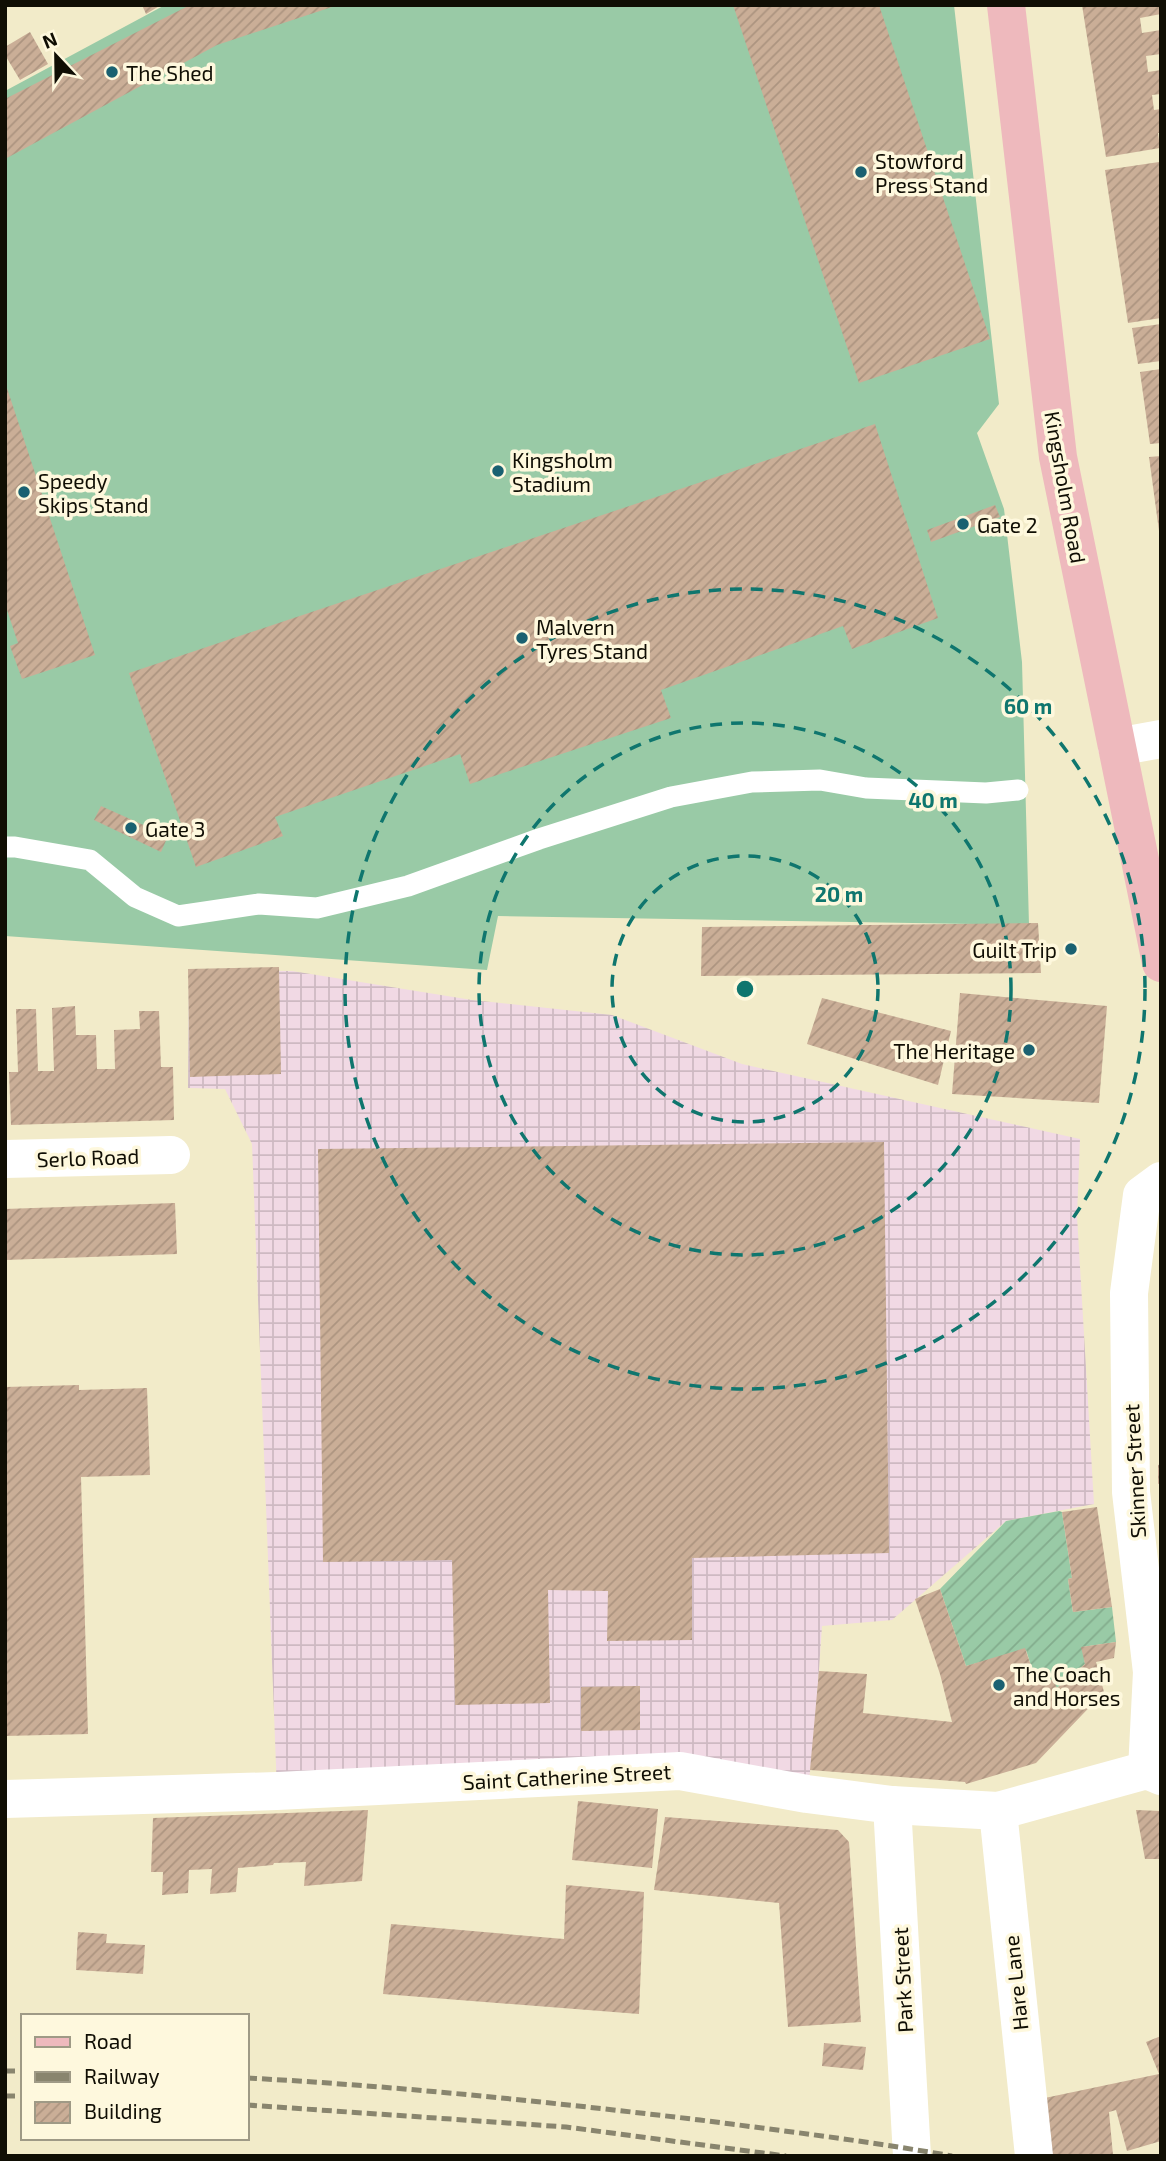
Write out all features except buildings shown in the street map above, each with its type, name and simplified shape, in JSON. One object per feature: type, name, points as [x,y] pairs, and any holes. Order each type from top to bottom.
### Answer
[{"type":"main road","name":"Kingsholm Road","points":[[1006,5],[1058,457],[1161,963]]},
{"type":"street","points":[[1116,747],[1161,739]]},
{"type":"street","name":"Serlo Road","points":[[5,1159],[171,1155]]},
{"type":"street","name":"Skinner Street","points":[[1154,1773],[1152,1672],[1131,1492],[1129,1293],[1142,1195],[1161,1181]]},
{"type":"street","name":"Saint Catherine Street","points":[[5,1798],[277,1791],[680,1771],[807,1794],[892,1805],[998,1811],[1154,1773]]},
{"type":"street","name":"Park Street","points":[[892,1805],[912,2156]]},
{"type":"street","name":"Hare Lane","points":[[998,1811],[1034,2156]]},
{"type":"lane","points":[[5,848],[15,847],[90,860],[135,897],[178,916],[259,904],[317,908],[408,886],[539,839],[671,797],[752,782],[820,779],[866,788],[986,793],[1018,790]]},
{"type":"shaded area","points":[[189,970],[292,971],[472,1000],[612,1015],[742,1064],[1080,1139],[1077,1216],[1094,1504],[1006,1521],[892,1620],[822,1626],[814,1742],[807,1794],[680,1771],[277,1791],[252,1144],[225,1089],[188,1088]]},
{"type":"green space","name":"Kingsholm Stadium","points":[[165,5],[954,5],[999,404],[977,433],[1004,509],[1022,662],[1029,925],[498,916],[487,970],[5,936],[5,91]]},
{"type":"green space","points":[[1062,1512],[1072,1578],[1068,1579],[1073,1612],[1112,1607],[1116,1642],[1082,1647],[1085,1664],[1057,1688],[1048,1682],[1043,1669],[1033,1672],[1026,1650],[966,1666],[940,1589],[1006,1521]]},
{"type":"railway","points":[[5,2071],[21,2071]]},
{"type":"railway","points":[[248,2078],[417,2090],[587,2107],[794,2132],[952,2156]]},
{"type":"railway","points":[[5,2096],[21,2096]]},
{"type":"railway","points":[[248,2105],[566,2127],[786,2156]]},
{"type":"place","name":"The Shed","points":[[112,72]]},
{"type":"place","name":"Stowford Press Stand","points":[[861,172]]},
{"type":"place","name":"Kingsholm Stadium","points":[[498,471]]},
{"type":"place","name":"Speedy Skips Stand","points":[[24,492]]},
{"type":"place","name":"Gate 2","points":[[963,524]]},
{"type":"place","name":"Malvern Tyres Stand","points":[[522,638]]},
{"type":"place","name":"Gate 3","points":[[131,828]]},
{"type":"place","name":"Guilt Trip","points":[[1071,949]]},
{"type":"place","name":"The Heritage","points":[[1029,1050]]},
{"type":"place","name":"The Coach and Horses","points":[[999,1685]]}]
